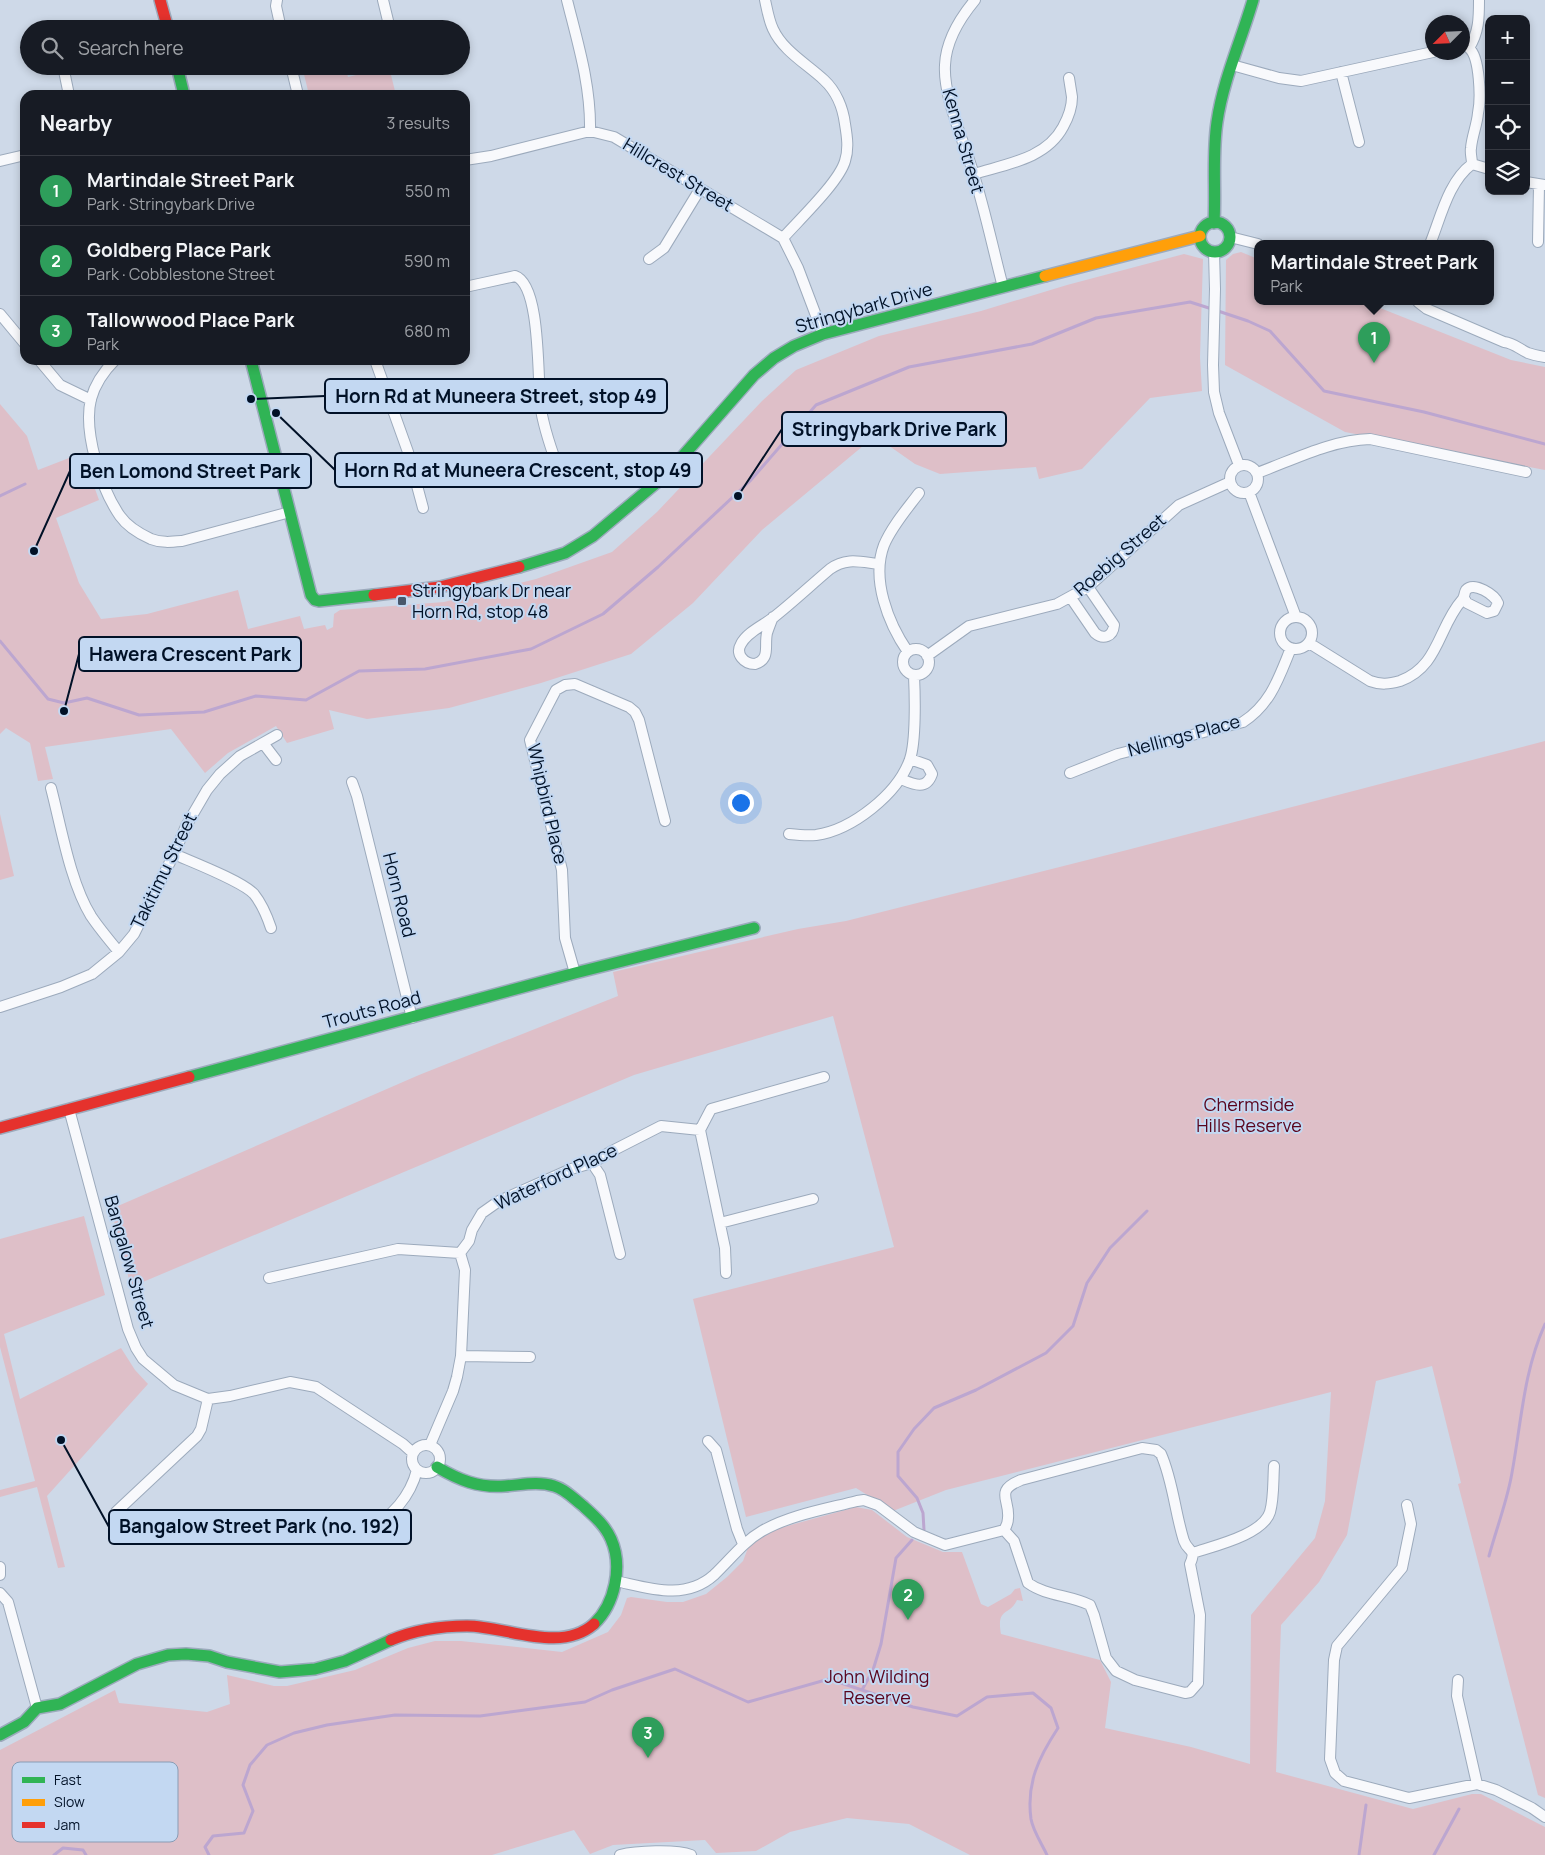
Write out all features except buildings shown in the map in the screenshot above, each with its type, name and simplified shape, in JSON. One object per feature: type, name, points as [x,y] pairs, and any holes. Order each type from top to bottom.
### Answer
[{"type":"street","points":[[160,0],[166,20]]},
{"type":"street","points":[[277,0],[276,6],[279,20]]},
{"type":"street","points":[[383,0],[388,20]]},
{"type":"street","points":[[567,0],[587,76],[591,114],[590,131]]},
{"type":"street","points":[[765,0],[772,28],[779,39],[826,81],[835,93],[844,119],[848,147],[845,162],[836,179],[783,238],[798,268],[823,334]]},
{"type":"street","name":"Kenna Street","points":[[975,0],[960,20],[953,35],[946,54],[945,66],[950,98],[974,174],[1003,287]]},
{"type":"street","points":[[1200,236],[1206,249],[1214,252],[1224,249],[1229,242],[1230,237],[1226,228],[1219,223],[1214,223],[1214,140],[1232,65],[1254,0]]},
{"type":"street","points":[[1470,44],[1476,38],[1479,0]]},
{"type":"street","points":[[1470,49],[1472,50],[1477,64],[1479,112],[1470,150],[1472,164]]},
{"type":"street","points":[[1232,65],[1280,78],[1300,81],[1425,54]]},
{"type":"street","points":[[1341,72],[1359,142]]},
{"type":"street","points":[[65,75],[68,90]]},
{"type":"street","points":[[179,75],[183,90]]},
{"type":"street","points":[[293,75],[297,90]]},
{"type":"street","points":[[974,174],[1032,156],[1052,144],[1070,112],[1072,98],[1069,78]]},
{"type":"street","name":"Hillcrest Street","points":[[470,159],[491,156],[590,131],[614,137],[783,238]]},
{"type":"street","points":[[0,161],[20,156]]},
{"type":"street","points":[[1472,164],[1485,168]]},
{"type":"street","points":[[1432,240],[1454,185],[1462,172],[1472,164]]},
{"type":"street","points":[[1538,242],[1542,185]]},
{"type":"street","points":[[649,258],[664,248],[700,189]]},
{"type":"street","name":"Stringybark Drive","points":[[290,512],[311,595],[315,600],[440,587],[528,565],[565,553],[593,536],[668,473],[754,375],[774,358],[794,346],[823,334],[1200,236],[1206,225],[1214,223]]},
{"type":"street","points":[[1230,237],[1254,243]]},
{"type":"street","points":[[1214,252],[1215,289],[1212,365],[1214,392],[1221,421],[1239,465]]},
{"type":"street","points":[[470,286],[515,276],[521,278],[526,284],[530,295],[536,329],[541,410],[548,439],[560,473]]},
{"type":"street","points":[[1422,305],[1427,309],[1504,342],[1515,344],[1530,354],[1545,358]]},
{"type":"street","points":[[0,314],[20,338]]},
{"type":"street","points":[[43,365],[60,385],[91,400]]},
{"type":"street","points":[[111,365],[98,382],[91,400],[89,418],[92,448],[106,490],[121,517],[132,528],[151,539],[164,542],[182,541],[290,512],[252,365]]},
{"type":"street","points":[[377,365],[408,452],[423,508]]},
{"type":"street","points":[[1257,473],[1354,440],[1370,440],[1526,472]]},
{"type":"street","points":[[1239,465],[1248,465],[1257,473],[1257,484],[1249,492],[1236,490],[1230,482],[1231,474],[1239,465]]},
{"type":"street","name":"Roebig Street","points":[[927,656],[969,626],[1057,604],[1071,598],[1088,588],[1178,505],[1230,482]]},
{"type":"street","points":[[1249,492],[1296,617]]},
{"type":"street","points":[[908,652],[894,629],[889,616],[883,593],[879,564],[889,535],[919,493]]},
{"type":"street","points":[[774,617],[767,632],[767,651],[764,659],[755,664],[747,663],[740,656],[740,645],[743,641],[837,564],[849,561],[879,564]]},
{"type":"street","points":[[1071,598],[1095,633],[1105,637],[1110,635],[1114,630],[1112,620],[1088,588]]},
{"type":"street","points":[[1309,643],[1379,685],[1398,682],[1416,674],[1424,667],[1455,608],[1464,598]]},
{"type":"street","points":[[1296,617],[1306,620],[1312,628],[1309,643],[1301,648],[1291,648],[1284,642],[1281,633],[1281,628],[1287,620],[1296,617]]},
{"type":"street","name":"Nellings Place","points":[[1070,773],[1118,754],[1243,722],[1255,714],[1272,691],[1291,648]]},
{"type":"street","points":[[916,649],[924,652],[927,656],[929,663],[927,670],[921,675],[914,676],[906,671],[903,659],[908,652],[916,649]]},
{"type":"street","points":[[789,834],[818,835],[846,824],[862,816],[883,800],[900,779],[910,759],[915,696],[914,676]]},
{"type":"street","name":"Whipbird Place","points":[[575,973],[564,931],[562,870],[530,740],[556,690],[565,685],[575,684],[629,707],[635,712],[639,720],[665,821]]},
{"type":"street","name":"Takitimu Street","points":[[0,1007],[52,990],[92,974],[119,952],[134,934],[189,820],[207,790],[220,774],[240,756],[277,735]]},
{"type":"street","points":[[263,743],[276,760]]},
{"type":"street","points":[[900,779],[915,785],[925,785],[930,779],[932,774],[927,765],[910,759]]},
{"type":"street","name":"Horn Road","points":[[352,782],[412,1018]]},
{"type":"street","points":[[51,788],[80,894],[91,915],[119,952]]},
{"type":"street","points":[[174,854],[240,883],[252,892],[260,903],[272,928]]},
{"type":"street","name":"Trouts Road","points":[[0,1128],[575,973],[754,928]]},
{"type":"street","points":[[726,1273],[725,1248],[700,1130],[711,1109],[824,1077]]},
{"type":"street","name":"Bangalow Street","points":[[69,1109],[128,1329],[143,1359],[174,1386],[208,1399],[230,1396],[290,1382],[316,1387],[403,1444],[413,1453]]},
{"type":"street","name":"Waterford Place","points":[[460,1253],[482,1213],[499,1200],[571,1168],[592,1163],[612,1150],[661,1126],[700,1130]]},
{"type":"street","points":[[592,1163],[600,1175],[620,1254]]},
{"type":"street","points":[[720,1223],[813,1199]]},
{"type":"street","points":[[268,1278],[398,1249],[460,1253],[465,1270],[461,1356],[453,1391],[430,1445]]},
{"type":"street","points":[[461,1356],[530,1357]]},
{"type":"street","points":[[116,1512],[197,1436],[201,1429],[208,1399]]},
{"type":"street","points":[[708,1441],[716,1450],[737,1529],[743,1544]]},
{"type":"street","points":[[422,1445],[430,1445],[439,1454],[437,1467],[425,1473],[417,1470],[412,1462],[413,1453],[422,1445]]},
{"type":"street","points":[[1142,1448],[1156,1450],[1164,1460],[1184,1540],[1193,1553],[1190,1564],[1200,1615],[1199,1673],[1198,1683],[1194,1689],[1185,1693],[1134,1680],[1116,1671],[1106,1658],[1090,1605],[1042,1590],[1028,1583],[1014,1541],[1004,1530],[1008,1519],[1006,1491],[1009,1485],[1021,1480],[1142,1448]]},
{"type":"street","points":[[1193,1553],[1243,1536],[1259,1526],[1270,1514],[1274,1466]]},
{"type":"street","points":[[0,1735],[24,1722],[37,1708],[60,1704],[137,1664],[168,1655],[209,1656],[227,1662],[280,1672],[315,1669],[345,1661],[405,1634],[426,1629],[468,1626],[551,1638],[571,1637],[586,1631],[600,1618],[611,1596],[616,1581],[617,1569],[610,1536],[586,1509],[565,1491],[552,1485],[491,1487],[475,1485],[461,1481],[437,1467]]},
{"type":"street","points":[[274,1536],[367,1528],[395,1511],[412,1486],[417,1470]]},
{"type":"street","points":[[616,1581],[667,1592],[693,1588],[712,1576],[743,1544],[778,1522],[864,1500],[878,1505],[914,1532],[945,1545],[1004,1530]]},
{"type":"street","points":[[1407,1505],[1411,1524],[1402,1568],[1336,1646],[1330,1759],[1332,1768],[1344,1781],[1409,1798],[1477,1784],[1496,1790],[1532,1808],[1545,1817]]},
{"type":"street","points":[[0,1567],[0,1575]]},
{"type":"street","points":[[0,1593],[8,1602],[37,1708]]},
{"type":"street","points":[[1458,1680],[1457,1696],[1477,1784]]},
{"type":"street","points":[[1532,1808],[1545,1804]]},
{"type":"street","points":[[620,1855],[637,1852],[684,1852],[691,1855]]},
{"type":"green space","points":[[304,75],[347,75],[348,77],[356,75],[391,75],[395,90],[308,90]]},
{"type":"green space","points":[[1241,252],[1254,257],[1254,305],[1373,305],[1511,360],[1545,367],[1545,470],[1345,432],[1225,365],[1226,260],[1233,254]]},
{"type":"green space","points":[[1184,254],[1203,259],[1200,357],[1202,391],[1150,398],[1082,469],[1039,479],[1036,467],[940,474],[915,464],[875,436],[762,530],[693,603],[631,654],[541,683],[449,708],[367,719],[329,710],[334,729],[287,743],[276,726],[228,753],[205,773],[171,729],[45,747],[53,779],[38,781],[30,743],[6,728],[0,734],[0,404],[27,436],[38,470],[82,453],[99,500],[56,518],[79,583],[101,619],[147,614],[238,590],[248,629],[300,616],[304,629],[325,625],[327,630],[333,627],[334,614],[340,610],[444,602],[536,579],[612,552],[657,512],[762,401],[796,370],[879,336],[981,311],[1067,285]]},
{"type":"green space","name":"Chermside Hills Reserve","points":[[1545,741],[1545,1798],[1538,1795],[1458,1484],[1461,1483],[1432,1366],[1376,1381],[1347,1535],[1319,1582],[1281,1625],[1276,1772],[1413,1809],[1472,1794],[1481,1794],[1545,1827],[1545,1855],[970,1855],[909,1824],[847,1818],[790,1832],[756,1851],[716,1853],[705,1840],[613,1845],[590,1854],[574,1830],[492,1855],[0,1855],[0,1750],[115,1690],[119,1703],[207,1712],[230,1704],[227,1675],[274,1686],[287,1686],[355,1670],[408,1648],[435,1641],[461,1641],[562,1652],[608,1632],[621,1615],[627,1598],[683,1602],[706,1594],[743,1561],[748,1548],[769,1531],[856,1507],[872,1510],[907,1537],[943,1552],[962,1552],[981,1604],[988,1607],[1011,1594],[1015,1589],[1020,1588],[1023,1601],[1017,1600],[1002,1616],[1000,1620],[1001,1634],[1100,1660],[1111,1682],[1105,1728],[1191,1747],[1250,1764],[1251,1615],[1315,1538],[1325,1501],[1331,1392],[946,1490],[893,1511],[856,1488],[746,1517],[693,1299],[894,1247],[833,1016],[634,1075],[131,1287],[111,1209],[419,1075],[618,996],[613,972],[798,929],[846,921]]},
{"type":"green space","points":[[0,814],[14,876],[0,880]]},
{"type":"green space","points":[[84,1216],[105,1295],[4,1334],[20,1399],[121,1348],[135,1370],[148,1384],[47,1496],[65,1567],[58,1568],[37,1487],[0,1497],[0,1490],[35,1481],[0,1347],[0,1239]]},
{"type":"waterway","points":[[0,641],[48,699],[64,703],[87,698],[139,715],[204,712],[256,696],[306,700],[359,671],[425,669],[531,649],[603,614],[658,567],[750,481],[816,405],[909,367],[1032,344],[1096,318],[1190,302],[1212,309]]},
{"type":"waterway","points":[[1218,311],[1270,331],[1324,391],[1424,412],[1545,444]]},
{"type":"waterway","points":[[0,496],[25,484]]},
{"type":"waterway","points":[[924,1530],[923,1513],[917,1498],[898,1476],[898,1452],[914,1429],[934,1408],[976,1390],[1046,1353],[1073,1326],[1087,1283],[1110,1248],[1147,1211]]},
{"type":"waterway","points":[[1489,1556],[1509,1488],[1527,1380],[1545,1324]]},
{"type":"waterway","points":[[862,1690],[873,1670],[881,1644],[896,1558],[912,1540]]},
{"type":"waterway","points":[[209,1855],[205,1847],[213,1836],[244,1833],[253,1811],[243,1785],[250,1765],[267,1745],[294,1733],[327,1725],[395,1715],[480,1716],[585,1702],[612,1690],[675,1669],[748,1702],[829,1679],[913,1707],[957,1716],[987,1697],[1033,1693],[1051,1708],[1058,1728],[1040,1760],[1030,1794],[1032,1824],[1047,1855]]},
{"type":"waterway","points":[[1359,1855],[1366,1805]]},
{"type":"waterway","points":[[1434,1855],[1459,1809]]},
{"type":"waterway","points":[[54,1855],[63,1848],[83,1850],[86,1855]]},
{"type":"traffic: fast","points":[[1214,223],[1217,122],[1228,76],[1253,0]]},
{"type":"traffic: fast","points":[[179,75],[183,90]]},
{"type":"traffic: fast","points":[[1215,222],[1225,227],[1230,237],[1225,247],[1215,252],[1205,247],[1200,237],[1205,227],[1215,222]]},
{"type":"traffic: fast","points":[[519,567],[565,553],[593,536],[668,473],[754,375],[774,358],[794,346],[823,334],[1045,276]]},
{"type":"traffic: fast","points":[[252,365],[311,595],[315,600],[319,601],[374,595]]},
{"type":"traffic: fast","points":[[189,1077],[575,973],[754,928]]},
{"type":"traffic: fast","points":[[437,1467],[453,1476],[486,1486],[536,1484],[554,1486],[569,1494],[594,1516],[611,1539],[616,1561],[615,1584],[612,1595],[601,1616],[594,1624]]},
{"type":"traffic: fast","points":[[0,1735],[24,1722],[37,1708],[60,1704],[137,1664],[168,1655],[209,1656],[227,1662],[280,1672],[315,1669],[345,1661],[391,1640]]},
{"type":"traffic: slow","points":[[1045,276],[1200,236]]},
{"type":"traffic: jam","points":[[160,0],[166,20]]},
{"type":"traffic: jam","points":[[374,595],[440,587],[519,567]]},
{"type":"traffic: jam","points":[[0,1128],[189,1077]]},
{"type":"traffic: jam","points":[[391,1640],[428,1629],[467,1626],[549,1638],[565,1637],[580,1633],[594,1624]]},
{"type":"place","name":"Martindale Street Park","points":[[1374,363]]},
{"type":"place","name":"Horn Rd at Muneera Street, stop 49","points":[[251,399]]},
{"type":"place","name":"Horn Rd at Muneera Crescent, stop 49","points":[[276,413]]},
{"type":"place","name":"Stringybark Drive Park","points":[[738,496]]},
{"type":"place","name":"Ben Lomond Street Park","points":[[34,551]]},
{"type":"place","name":"Stringybark Dr near Horn Rd, stop 48","points":[[402,601]]},
{"type":"place","name":"Hawera Crescent Park","points":[[64,711]]},
{"type":"place","name":"Bangalow Street Park (no. 192)","points":[[61,1440]]},
{"type":"place","name":"Goldberg Place Park","points":[[908,1620]]},
{"type":"place","name":"Tallowwood Place Park","points":[[648,1758]]},
{"type":"park label","name":"John Wilding Reserve","points":[[877,1687]]}]
